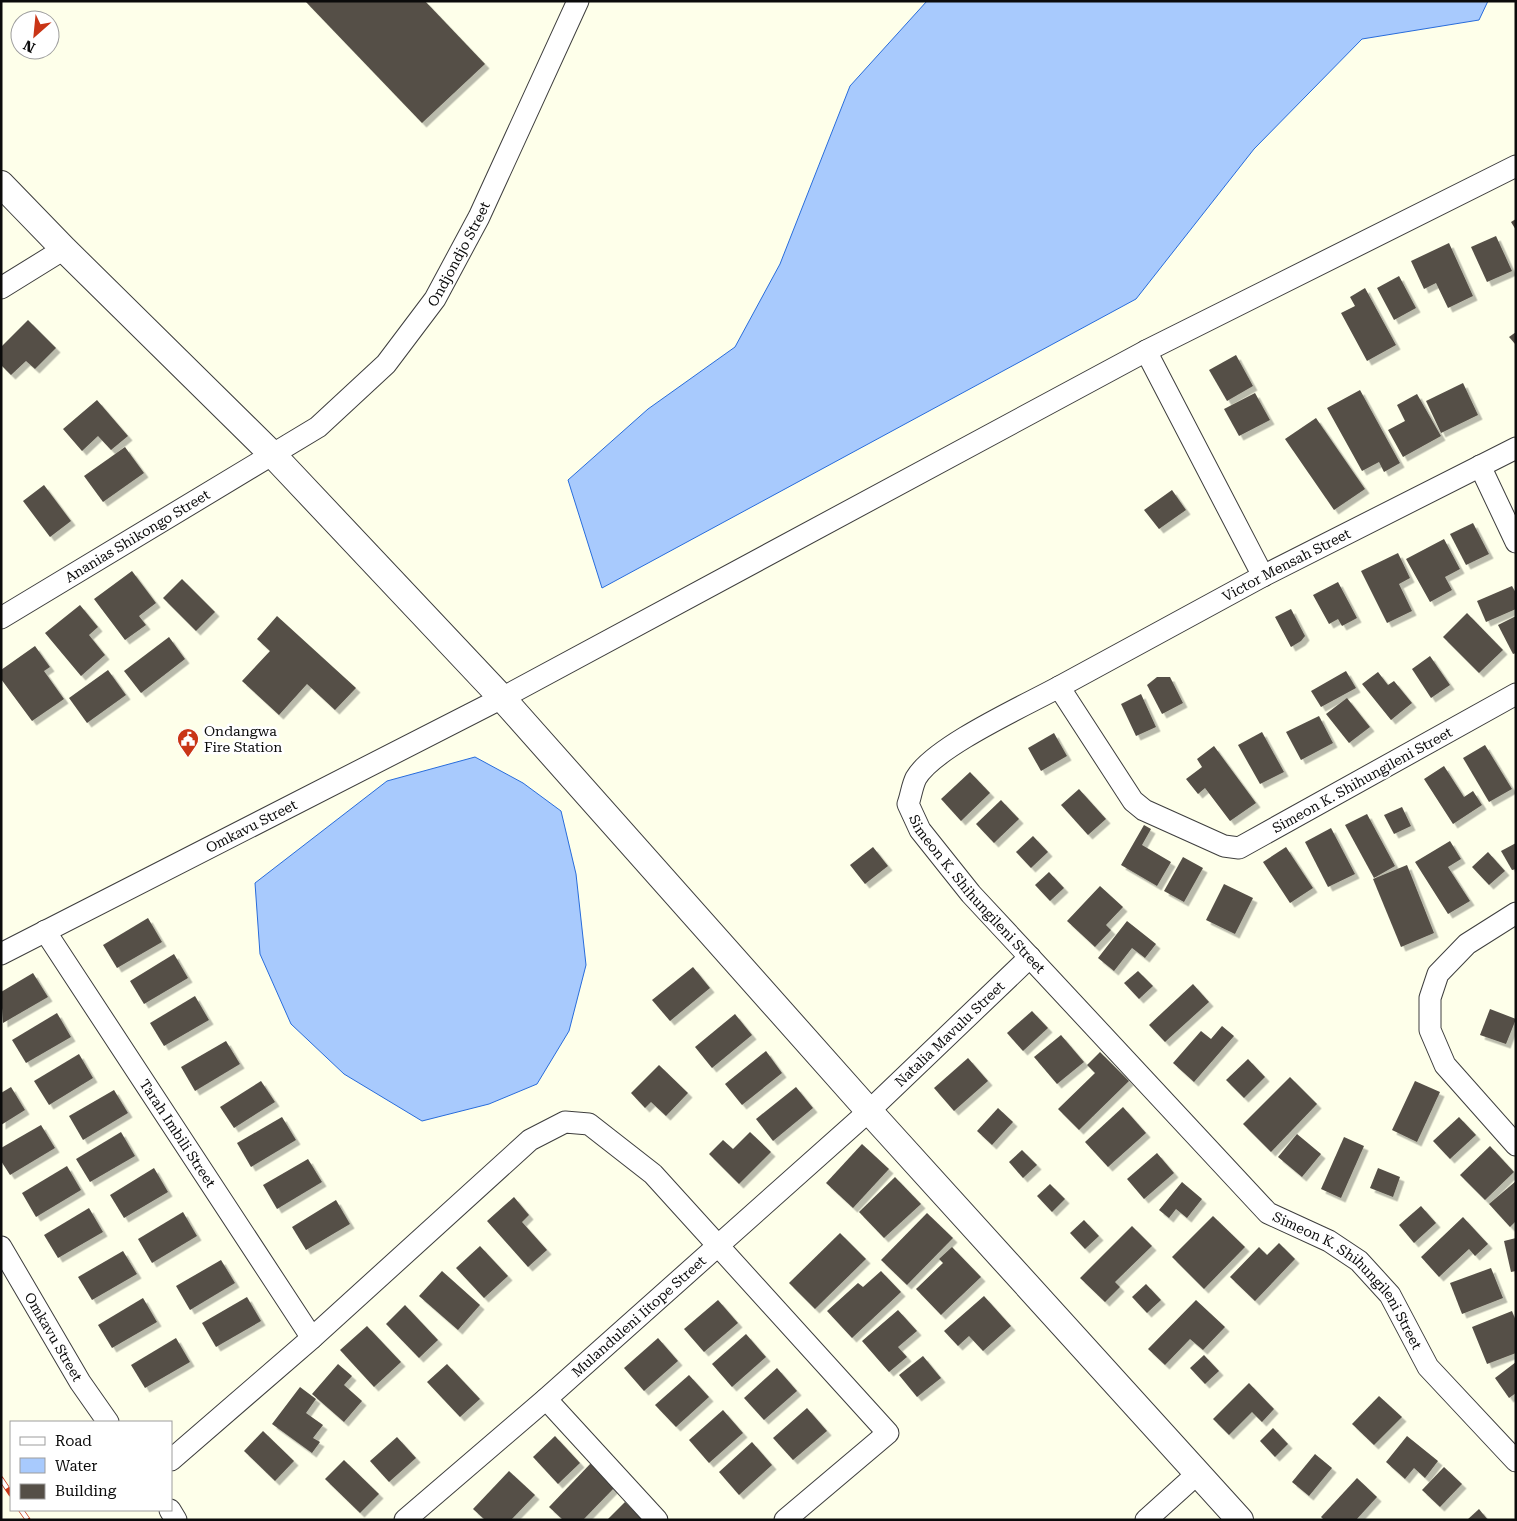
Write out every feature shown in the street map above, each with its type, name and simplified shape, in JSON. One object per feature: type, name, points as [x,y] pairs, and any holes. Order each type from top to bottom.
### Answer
[{"type":"street","name":"Ondjondjo Street","points":[[273,456],[318,426],[386,364],[436,299],[479,217],[578,1]]},
{"type":"street","name":"Omkavu Street","points":[[1,954],[502,698],[1146,351],[1516,166]]},
{"type":"street","points":[[1,184],[273,456],[502,698],[869,1111],[1240,1520]]},
{"type":"street","points":[[1,288],[64,249]]},
{"type":"street","points":[[1146,351],[1263,576]]},
{"type":"street","name":"Victor Mensah Street","points":[[1059,687],[1263,576],[1516,448]]},
{"type":"street","name":"Ananias Shikongo Street","points":[[1,618],[273,456]]},
{"type":"street","points":[[1480,466],[1516,542]]},
{"type":"street","name":"Simeon K. Shihungileni Street","points":[[1516,694],[1238,848],[1224,846],[1144,810],[1133,802],[1059,687],[957,743],[930,761],[916,779],[908,804],[920,830],[971,894],[1268,1213],[1330,1241],[1359,1261],[1390,1295],[1428,1367],[1516,1461]]},
{"type":"street","points":[[1516,913],[1467,944],[1438,974],[1430,998],[1430,1030],[1445,1065],[1516,1145]]},
{"type":"street","name":"Tarah Imbili Street","points":[[45,931],[312,1338]]},
{"type":"street","name":"Natalia Mavulu Street","points":[[869,1111],[1030,957]]},
{"type":"street","name":"Mulanduleni Iitope Street","points":[[406,1520],[546,1399],[869,1111]]},
{"type":"street","points":[[172,1459],[312,1338],[530,1140],[565,1122],[589,1124],[654,1174],[888,1433],[786,1520]]},
{"type":"street","name":"Omkavu Street","points":[[1,1247],[80,1382],[107,1421]]},
{"type":"street","points":[[546,1399],[657,1520]]},
{"type":"street","points":[[1146,1520],[1197,1474]]},
{"type":"water","points":[[927,1],[1488,1],[1479,20],[1362,39],[1254,149],[1136,299],[602,588],[568,480],[648,409],[735,347],[780,264],[850,86]]},
{"type":"water","points":[[475,757],[523,783],[561,811],[576,874],[586,965],[569,1031],[537,1084],[489,1104],[422,1121],[344,1074],[291,1024],[260,954],[255,883],[387,781]]},
{"type":"building","points":[[305,1],[425,1],[485,64],[422,123]]},
{"type":"building","points":[[1516,219],[1516,230],[1511,222]]},
{"type":"building","points":[[1496,236],[1512,271],[1487,282],[1471,247]]},
{"type":"building","points":[[1449,243],[1473,296],[1448,308],[1436,283],[1424,289],[1411,261]]},
{"type":"building","points":[[1399,276],[1416,308],[1394,320],[1377,288]]},
{"type":"building","points":[[1365,288],[1396,345],[1367,361],[1341,313],[1355,306],[1350,297]]},
{"type":"building","points":[[28,320],[56,348],[35,369],[26,361],[11,375],[1,365],[1,347]]},
{"type":"building","points":[[1516,332],[1516,345],[1509,337]]},
{"type":"building","points":[[1236,355],[1253,386],[1227,401],[1209,370]]},
{"type":"building","points":[[1463,383],[1478,415],[1441,433],[1426,401]]},
{"type":"building","points":[[1360,390],[1400,463],[1384,472],[1379,462],[1362,471],[1327,408]]},
{"type":"building","points":[[1255,393],[1270,420],[1239,436],[1224,409]]},
{"type":"building","points":[[1417,394],[1441,436],[1403,457],[1388,430],[1405,421],[1397,405]]},
{"type":"building","points":[[97,400],[128,436],[111,450],[98,436],[82,451],[63,429]]},
{"type":"building","points":[[1316,418],[1365,489],[1334,510],[1285,439]]},
{"type":"building","points":[[125,447],[144,473],[103,502],[84,476]]},
{"type":"building","points":[[44,485],[71,521],[50,537],[23,501]]},
{"type":"building","points":[[1172,490],[1186,510],[1159,529],[1144,510]]},
{"type":"building","points":[[1473,523],[1489,554],[1466,565],[1450,534]]},
{"type":"building","points":[[1444,539],[1460,569],[1445,577],[1452,590],[1430,602],[1406,559]]},
{"type":"building","points":[[1398,553],[1410,578],[1399,584],[1412,611],[1387,623],[1361,571]]},
{"type":"building","points":[[132,571],[156,603],[139,616],[146,625],[125,640],[94,599]]},
{"type":"building","points":[[182,579],[215,612],[196,631],[163,598]]},
{"type":"building","points":[[1338,582],[1357,618],[1342,626],[1338,619],[1329,624],[1313,595]]},
{"type":"building","points":[[1512,586],[1516,593],[1516,609],[1486,622],[1477,601]]},
{"type":"building","points":[[80,605],[98,627],[89,635],[105,655],[81,676],[45,633]]},
{"type":"building","points":[[1291,609],[1305,636],[1291,647],[1275,617]]},
{"type":"building","points":[[1467,613],[1503,650],[1479,673],[1443,637]]},
{"type":"building","points":[[277,616],[356,688],[335,710],[307,684],[279,715],[242,681],[270,651],[257,639]]},
{"type":"building","points":[[1516,616],[1516,653],[1513,654],[1498,625]]},
{"type":"building","points":[[169,637],[185,659],[141,693],[124,671]]},
{"type":"building","points":[[35,646],[50,667],[44,671],[64,699],[32,721],[1,679],[1,670]]},
{"type":"building","points":[[1430,656],[1450,685],[1431,698],[1412,669]]},
{"type":"building","points":[[108,670],[126,695],[87,723],[69,698]]},
{"type":"building","points":[[1346,671],[1356,688],[1321,707],[1311,691]]},
{"type":"building","points":[[1378,672],[1388,685],[1394,681],[1412,703],[1391,720],[1362,684]]},
{"type":"building","points":[[1157,677],[1170,677],[1183,703],[1162,714],[1147,685]]},
{"type":"building","points":[[1141,694],[1156,727],[1136,736],[1121,704]]},
{"type":"building","points":[[1347,698],[1370,727],[1349,743],[1326,714]]},
{"type":"building","points":[[1319,716],[1333,743],[1301,760],[1286,732]]},
{"type":"building","points":[[1262,732],[1284,772],[1260,784],[1238,745]]},
{"type":"building","points":[[1054,733],[1067,756],[1041,771],[1028,748]]},
{"type":"building","points":[[1485,745],[1512,789],[1489,802],[1463,758]]},
{"type":"building","points":[[1214,746],[1256,803],[1230,821],[1205,788],[1198,794],[1186,779],[1202,767],[1197,759]]},
{"type":"building","points":[[1444,766],[1464,797],[1473,791],[1482,805],[1453,824],[1424,779]]},
{"type":"building","points":[[970,772],[990,793],[961,821],[941,799]]},
{"type":"building","points":[[1079,789],[1106,819],[1088,835],[1061,805]]},
{"type":"building","points":[[1001,800],[1019,819],[994,843],[976,824]]},
{"type":"building","points":[[1402,807],[1411,826],[1394,834],[1384,815]]},
{"type":"building","points":[[1367,814],[1395,866],[1374,878],[1345,825]]},
{"type":"building","points":[[1144,825],[1151,829],[1142,845],[1171,862],[1157,886],[1121,865]]},
{"type":"building","points":[[1331,828],[1355,874],[1328,887],[1305,842]]},
{"type":"building","points":[[1033,836],[1048,852],[1031,868],[1016,852]]},
{"type":"building","points":[[1450,841],[1461,859],[1448,867],[1470,901],[1448,914],[1415,862]]},
{"type":"building","points":[[1516,843],[1516,869],[1512,870],[1501,851]]},
{"type":"building","points":[[873,847],[888,866],[865,884],[850,865]]},
{"type":"building","points":[[1286,847],[1313,888],[1290,903],[1263,862]]},
{"type":"building","points":[[1488,852],[1505,871],[1489,885],[1472,867]]},
{"type":"building","points":[[1183,857],[1203,868],[1184,902],[1164,891]]},
{"type":"building","points":[[1407,865],[1434,933],[1401,947],[1373,879]]},
{"type":"building","points":[[1049,872],[1064,888],[1050,901],[1035,885]]},
{"type":"building","points":[[1224,884],[1253,898],[1235,934],[1206,920]]},
{"type":"building","points":[[1100,886],[1123,907],[1106,925],[1111,930],[1095,947],[1067,921]]},
{"type":"building","points":[[148,918],[162,942],[117,968],[103,945]]},
{"type":"building","points":[[1127,921],[1156,944],[1145,958],[1132,948],[1114,971],[1098,958]]},
{"type":"building","points":[[174,954],[188,978],[144,1004],[130,981]]},
{"type":"building","points":[[693,967],[710,988],[670,1021],[652,1000]]},
{"type":"building","points":[[1138,971],[1153,986],[1139,999],[1124,983]]},
{"type":"building","points":[[33,973],[48,997],[3,1023],[1,992]]},
{"type":"building","points":[[1193,984],[1209,1002],[1165,1042],[1149,1025]]},
{"type":"building","points":[[195,996],[209,1020],[164,1046],[150,1023]]},
{"type":"building","points":[[1490,1009],[1516,1019],[1506,1044],[1480,1035]]},
{"type":"building","points":[[1032,1011],[1048,1028],[1023,1051],[1007,1033]]},
{"type":"building","points":[[57,1013],[71,1037],[26,1063],[12,1040]]},
{"type":"building","points":[[735,1014],[752,1035],[712,1068],[695,1047]]},
{"type":"building","points":[[1222,1026],[1234,1036],[1194,1082],[1173,1063],[1201,1031],[1211,1039]]},
{"type":"building","points":[[1061,1035],[1084,1062],[1057,1084],[1034,1057]]},
{"type":"building","points":[[226,1041],[240,1064],[195,1091],[181,1067]]},
{"type":"building","points":[[766,1051],[782,1073],[742,1105],[725,1084]]},
{"type":"building","points":[[1100,1052],[1129,1081],[1079,1130],[1058,1109],[1095,1073],[1087,1065]]},
{"type":"building","points":[[79,1054],[93,1078],[49,1105],[34,1081]]},
{"type":"building","points":[[968,1058],[988,1081],[954,1111],[934,1088]]},
{"type":"building","points":[[1248,1059],[1265,1077],[1244,1098],[1226,1080]]},
{"type":"building","points":[[659,1065],[688,1093],[666,1116],[651,1102],[645,1108],[631,1093]]},
{"type":"building","points":[[1290,1077],[1317,1104],[1271,1152],[1243,1124]]},
{"type":"building","points":[[261,1081],[275,1102],[234,1128],[220,1107]]},
{"type":"building","points":[[1415,1081],[1440,1092],[1417,1142],[1392,1130]]},
{"type":"building","points":[[11,1087],[25,1110],[1,1125],[1,1093]]},
{"type":"building","points":[[796,1087],[813,1108],[773,1141],[756,1119]]},
{"type":"building","points":[[114,1090],[128,1113],[83,1140],[69,1116]]},
{"type":"building","points":[[1123,1107],[1146,1133],[1108,1167],[1085,1142]]},
{"type":"building","points":[[998,1108],[1013,1122],[992,1145],[977,1131]]},
{"type":"building","points":[[282,1117],[296,1140],[251,1167],[237,1143]]},
{"type":"building","points":[[1459,1117],[1476,1135],[1450,1159],[1433,1141]]},
{"type":"building","points":[[41,1125],[55,1148],[10,1175],[1,1161],[1,1148]]},
{"type":"building","points":[[121,1132],[135,1156],[90,1182],[76,1159]]},
{"type":"building","points":[[750,1132],[771,1152],[739,1184],[709,1154],[723,1140],[733,1149]]},
{"type":"building","points":[[1297,1134],[1321,1154],[1302,1177],[1278,1157]]},
{"type":"building","points":[[1344,1137],[1364,1146],[1341,1198],[1321,1189]]},
{"type":"building","points":[[862,1144],[889,1169],[853,1208],[826,1183]]},
{"type":"building","points":[[1490,1146],[1514,1172],[1485,1200],[1460,1175]]},
{"type":"building","points":[[1022,1150],[1037,1165],[1023,1178],[1009,1162]]},
{"type":"building","points":[[1157,1153],[1174,1173],[1144,1199],[1127,1179]]},
{"type":"building","points":[[308,1159],[322,1182],[277,1209],[263,1185]]},
{"type":"building","points":[[67,1166],[81,1190],[36,1217],[22,1193]]},
{"type":"building","points":[[154,1168],[168,1192],[124,1218],[110,1195]]},
{"type":"building","points":[[1378,1168],[1400,1177],[1393,1197],[1370,1188]]},
{"type":"building","points":[[895,1177],[921,1204],[884,1238],[859,1212]]},
{"type":"building","points":[[1516,1181],[1516,1221],[1510,1227],[1489,1204]]},
{"type":"building","points":[[1182,1182],[1202,1199],[1187,1218],[1176,1209],[1169,1218],[1159,1210]]},
{"type":"building","points":[[1050,1184],[1065,1199],[1052,1212],[1037,1196]]},
{"type":"building","points":[[514,1197],[529,1215],[522,1222],[547,1250],[528,1267],[487,1221]]},
{"type":"building","points":[[336,1200],[350,1224],[306,1250],[292,1227]]},
{"type":"building","points":[[1421,1206],[1436,1223],[1414,1243],[1399,1225]]},
{"type":"building","points":[[89,1208],[103,1232],[58,1258],[44,1235]]},
{"type":"building","points":[[183,1212],[197,1236],[152,1263],[138,1239]]},
{"type":"building","points":[[927,1213],[953,1238],[907,1285],[881,1260]]},
{"type":"building","points":[[1213,1216],[1245,1247],[1204,1289],[1172,1257]]},
{"type":"building","points":[[1463,1217],[1488,1244],[1475,1256],[1469,1249],[1439,1277],[1421,1257]]},
{"type":"building","points":[[1084,1220],[1099,1236],[1085,1249],[1070,1233]]},
{"type":"building","points":[[1132,1226],[1152,1246],[1115,1282],[1120,1287],[1105,1302],[1080,1278]]},
{"type":"building","points":[[840,1233],[866,1259],[815,1309],[789,1283]]},
{"type":"building","points":[[1516,1238],[1516,1271],[1511,1272],[1504,1241]]},
{"type":"building","points":[[1279,1243],[1295,1259],[1255,1301],[1230,1277],[1259,1247],[1267,1255]]},
{"type":"building","points":[[480,1246],[508,1276],[484,1298],[456,1268]]},
{"type":"building","points":[[952,1247],[981,1277],[941,1315],[916,1289],[943,1263],[939,1259]]},
{"type":"building","points":[[123,1251],[137,1274],[92,1300],[78,1277]]},
{"type":"building","points":[[221,1260],[235,1283],[190,1310],[176,1286]]},
{"type":"building","points":[[1491,1268],[1503,1298],[1462,1314],[1450,1283]]},
{"type":"building","points":[[442,1271],[480,1305],[458,1330],[419,1296]]},
{"type":"building","points":[[881,1271],[901,1292],[852,1338],[827,1311],[858,1283],[863,1287]]},
{"type":"building","points":[[1146,1284],[1161,1300],[1147,1313],[1132,1297]]},
{"type":"building","points":[[984,1296],[1011,1326],[983,1351],[969,1336],[958,1346],[944,1331]]},
{"type":"building","points":[[247,1297],[261,1321],[216,1347],[202,1323]]},
{"type":"building","points":[[143,1298],[157,1322],[112,1348],[98,1325]]},
{"type":"building","points":[[718,1300],[738,1323],[704,1352],[684,1329]]},
{"type":"building","points":[[1196,1300],[1225,1327],[1203,1350],[1190,1339],[1165,1365],[1148,1349]]},
{"type":"building","points":[[405,1305],[438,1340],[419,1358],[386,1324]]},
{"type":"building","points":[[898,1310],[917,1331],[898,1347],[907,1357],[889,1372],[862,1341]]},
{"type":"building","points":[[1512,1311],[1516,1321],[1516,1353],[1487,1364],[1472,1327]]},
{"type":"building","points":[[367,1326],[401,1362],[374,1387],[340,1350]]},
{"type":"building","points":[[746,1334],[766,1357],[732,1387],[712,1364]]},
{"type":"building","points":[[176,1338],[190,1362],[145,1388],[131,1365]]},
{"type":"building","points":[[658,1338],[678,1361],[644,1391],[624,1368]]},
{"type":"building","points":[[1204,1355],[1219,1371],[1205,1384],[1190,1368]]},
{"type":"building","points":[[923,1356],[941,1378],[917,1397],[899,1375]]},
{"type":"building","points":[[1516,1362],[1516,1393],[1509,1398],[1495,1378]]},
{"type":"building","points":[[338,1364],[352,1376],[344,1385],[362,1401],[344,1422],[312,1394]]},
{"type":"building","points":[[447,1364],[480,1399],[460,1417],[427,1382]]},
{"type":"building","points":[[777,1368],[797,1391],[764,1420],[744,1398]]},
{"type":"building","points":[[689,1375],[709,1397],[676,1427],[655,1405]]},
{"type":"building","points":[[1249,1383],[1274,1409],[1262,1422],[1252,1412],[1229,1435],[1213,1419]]},
{"type":"building","points":[[300,1387],[316,1399],[306,1413],[323,1425],[313,1438],[320,1442],[312,1453],[272,1424]]},
{"type":"building","points":[[1379,1396],[1402,1417],[1374,1445],[1352,1424]]},
{"type":"building","points":[[807,1408],[827,1431],[793,1460],[773,1438]]},
{"type":"building","points":[[723,1410],[743,1433],[709,1463],[689,1440]]},
{"type":"building","points":[[1273,1428],[1288,1444],[1275,1457],[1260,1441]]},
{"type":"building","points":[[263,1431],[294,1461],[275,1481],[244,1451]]},
{"type":"building","points":[[555,1436],[580,1463],[558,1484],[533,1457]]},
{"type":"building","points":[[1407,1436],[1438,1461],[1425,1478],[1414,1468],[1405,1479],[1386,1462]]},
{"type":"building","points":[[397,1437],[416,1458],[389,1482],[370,1461]]},
{"type":"building","points":[[752,1442],[772,1465],[739,1495],[719,1472]]},
{"type":"building","points":[[1315,1454],[1332,1468],[1309,1496],[1292,1482]]},
{"type":"building","points":[[344,1460],[379,1494],[360,1513],[325,1479]]},
{"type":"building","points":[[592,1462],[616,1486],[583,1520],[563,1520],[549,1507]]},
{"type":"building","points":[[1444,1467],[1462,1484],[1440,1507],[1422,1490]]},
{"type":"building","points":[[509,1471],[535,1495],[511,1520],[485,1520],[473,1509]]},
{"type":"building","points":[[1357,1478],[1377,1497],[1356,1520],[1324,1520],[1321,1517]]},
{"type":"building","points":[[625,1502],[643,1520],[607,1520]]},
{"type":"building","points":[[1479,1509],[1488,1520],[1467,1520]]},
{"type":"railway","points":[[1,1479],[10,1492]]},
{"type":"railway","points":[[22,1511],[28,1520]]},
{"type":"place","name":"Ondangwa Fire Station","points":[[188,758]]}]
